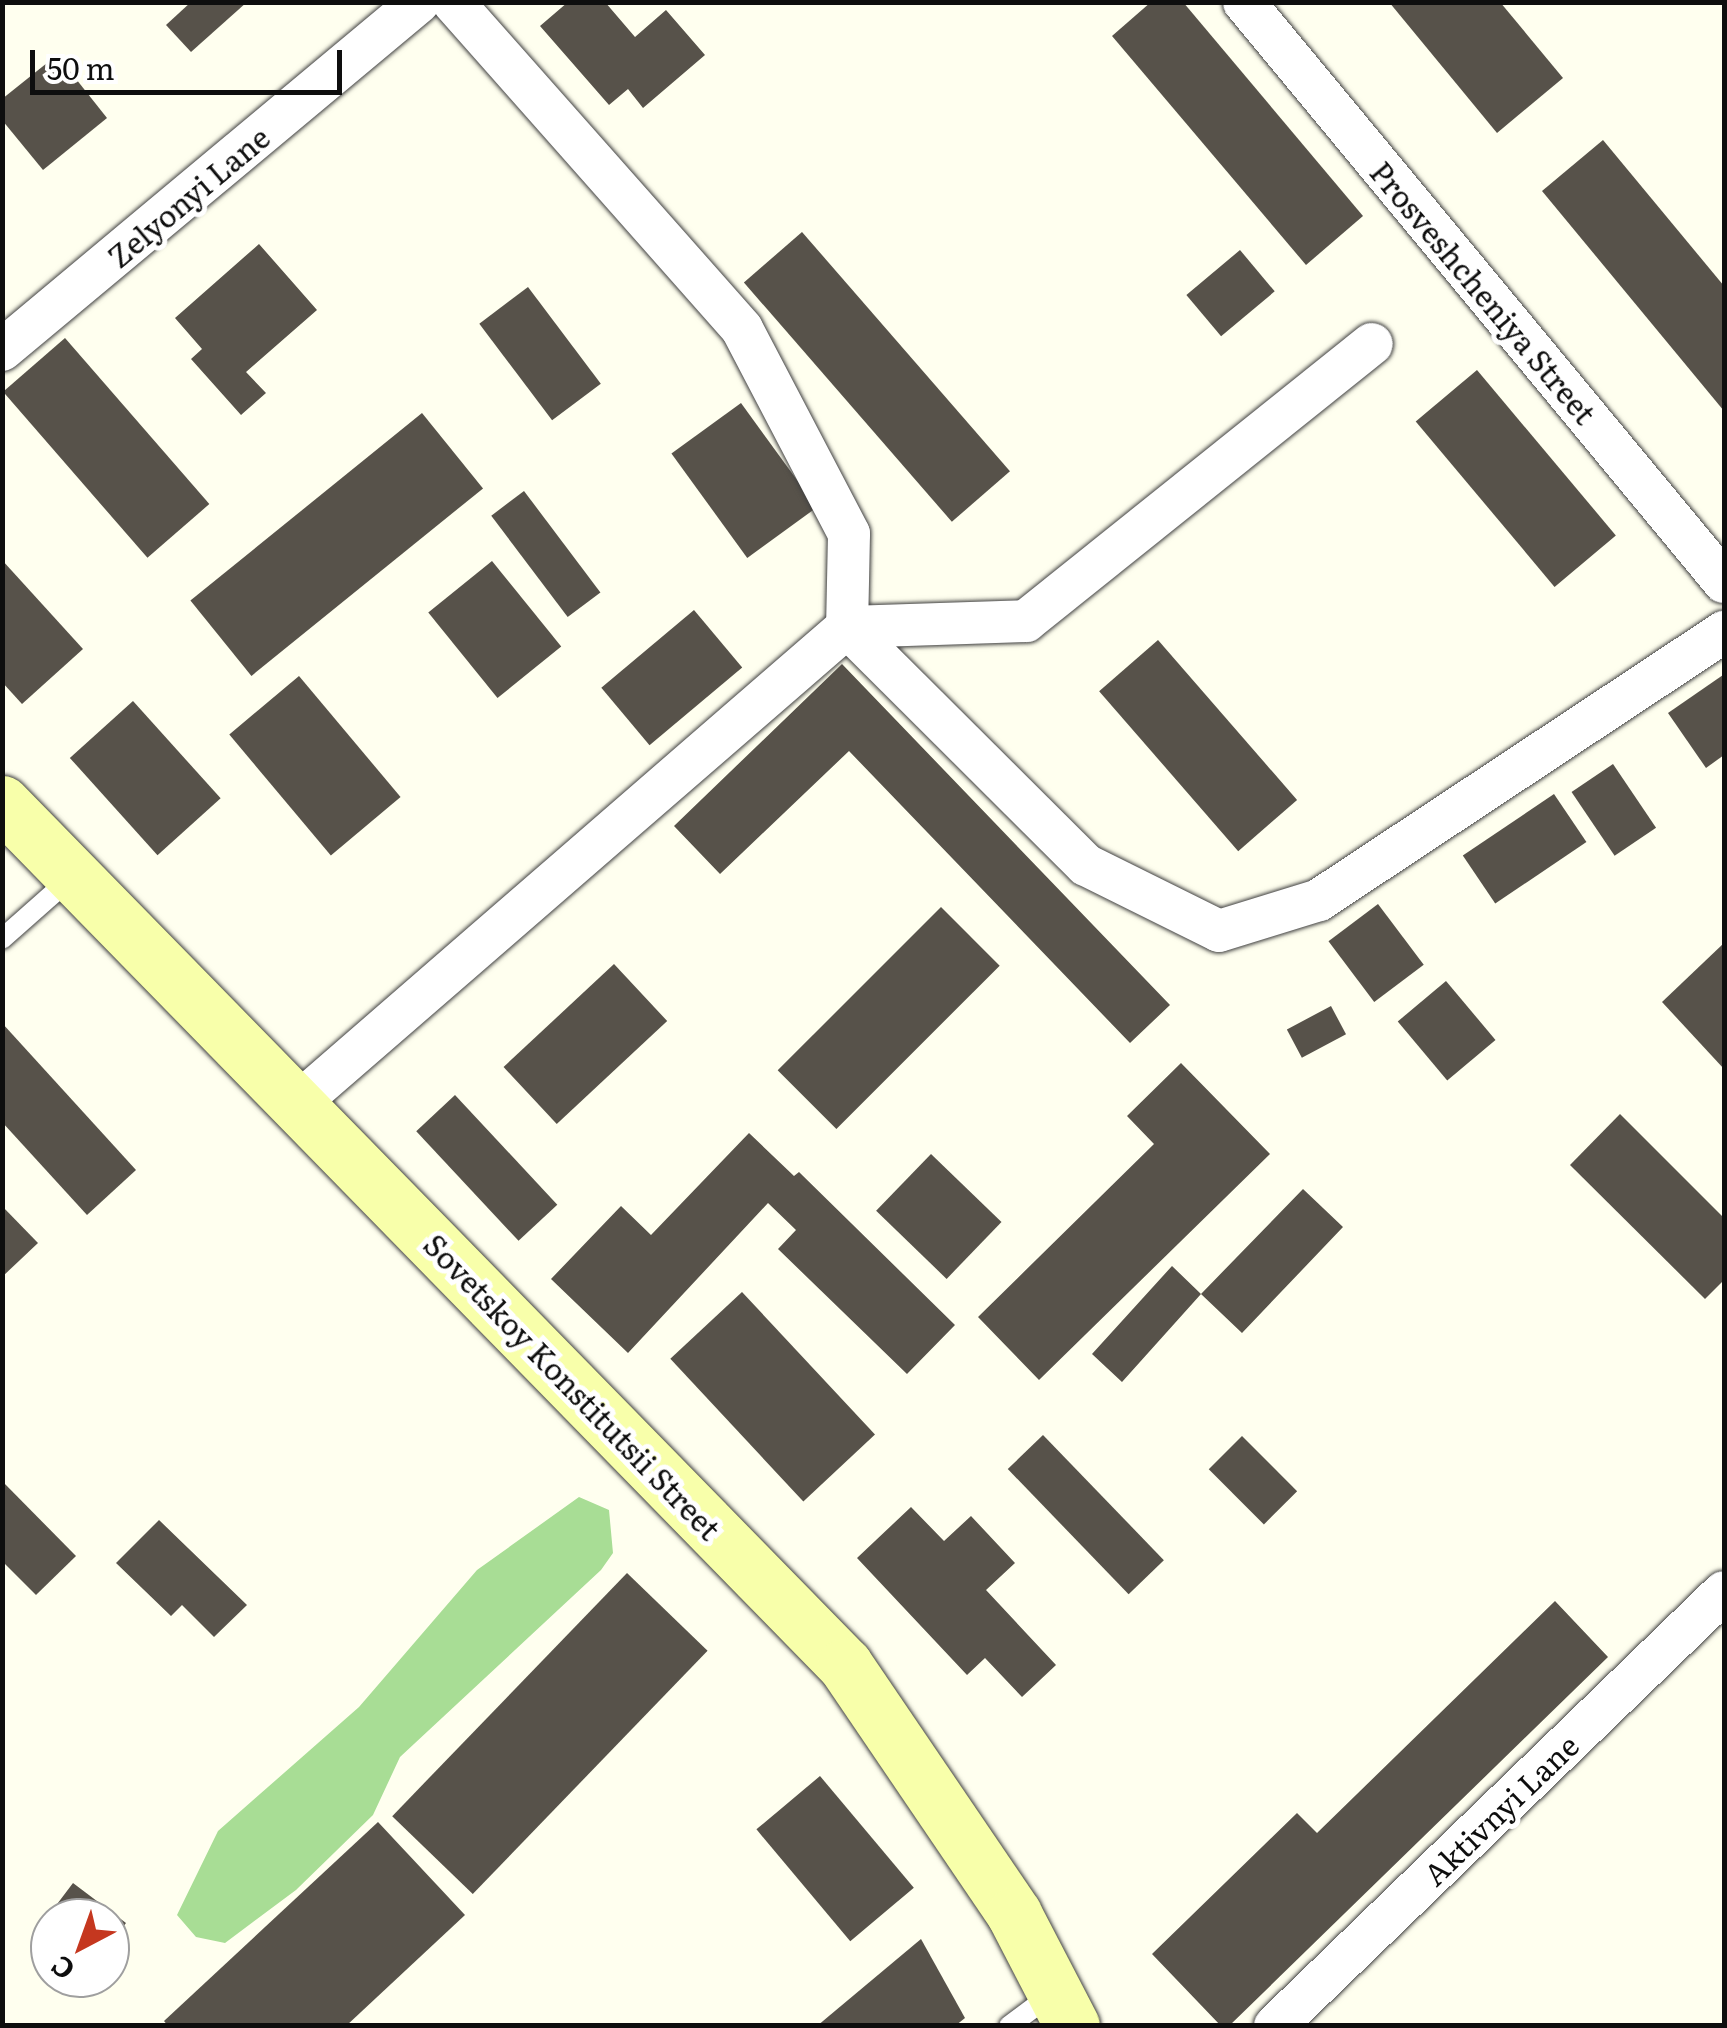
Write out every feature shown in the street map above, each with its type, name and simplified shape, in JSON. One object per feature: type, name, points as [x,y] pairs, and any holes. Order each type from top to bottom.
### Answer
[{"type":"main road","name":"Sovetskoy Konstitutsii Street","points":[[2,803],[846,1665],[1014,1914],[1062,2009]]},
{"type":"street","name":"Zelyonyi Lane","points":[[2,350],[419,2]]},
{"type":"street","points":[[453,2],[742,329],[849,534],[847,626],[1086,865],[1219,931],[1319,900],[1724,632]]},
{"type":"street","name":"Prosveshcheniya Street","points":[[1244,2],[1724,582]]},
{"type":"street","points":[[297,1104],[847,626],[1026,621],[1372,344]]},
{"type":"street","name":"Aktivnyi Lane","points":[[1275,2026],[1724,1592]]},
{"type":"lane","points":[[2,940],[74,875]]},
{"type":"lane","points":[[1009,2026],[1062,2009]]},
{"type":"green space","points":[[579,1497],[609,1510],[613,1553],[601,1570],[400,1757],[373,1815],[296,1890],[225,1943],[196,1937],[177,1915],[218,1831],[359,1707],[477,1570]]},
{"type":"building","points":[[191,2],[247,2],[191,52],[166,25]]},
{"type":"building","points":[[568,2],[605,2],[635,37],[666,10],[705,55],[643,108],[628,89],[609,105],[540,26]]},
{"type":"building","points":[[1151,2],[1183,2],[1363,216],[1306,265],[1112,36]]},
{"type":"building","points":[[1389,2],[1500,2],[1563,78],[1497,133]]},
{"type":"building","points":[[57,55],[107,118],[43,170],[2,120],[2,99]]},
{"type":"building","points":[[1603,140],[1724,286],[1724,411],[1542,191]]},
{"type":"building","points":[[802,232],[1010,471],[952,522],[744,283]]},
{"type":"building","points":[[259,244],[317,310],[246,372],[266,393],[241,415],[191,359],[202,349],[175,318]]},
{"type":"building","points":[[1240,250],[1275,291],[1221,336],[1186,295]]},
{"type":"building","points":[[528,287],[601,384],[552,420],[479,324]]},
{"type":"building","points":[[65,338],[209,504],[147,558],[3,392]]},
{"type":"building","points":[[1477,370],[1616,535],[1555,587],[1416,421]]},
{"type":"building","points":[[741,403],[817,507],[747,558],[671,454]]},
{"type":"building","points":[[422,413],[483,488],[251,676],[190,601]]},
{"type":"building","points":[[524,491],[600,592],[568,617],[491,516]]},
{"type":"building","points":[[2,560],[83,649],[22,704],[2,682]]},
{"type":"building","points":[[492,561],[561,646],[497,698],[428,613]]},
{"type":"building","points":[[694,610],[742,667],[650,745],[601,688]]},
{"type":"building","points":[[1158,640],[1297,800],[1238,851],[1099,691]]},
{"type":"building","points":[[842,664],[1170,1005],[1130,1043],[849,751],[720,874],[674,826]]},
{"type":"building","points":[[1723,675],[1724,755],[1706,768],[1668,713]]},
{"type":"building","points":[[299,676],[401,797],[331,856],[229,734]]},
{"type":"building","points":[[133,701],[221,798],[157,855],[70,758]]},
{"type":"building","points":[[1613,764],[1656,828],[1615,856],[1572,792]]},
{"type":"building","points":[[1554,794],[1586,842],[1495,904],[1463,856]]},
{"type":"building","points":[[1378,904],[1424,965],[1374,1002],[1328,941]]},
{"type":"building","points":[[941,907],[1000,966],[836,1129],[778,1070]]},
{"type":"building","points":[[1724,943],[1724,1069],[1662,1002]]},
{"type":"building","points":[[614,964],[667,1021],[557,1124],[504,1067]]},
{"type":"building","points":[[1446,981],[1495,1040],[1447,1080],[1398,1021]]},
{"type":"building","points":[[1331,1006],[1346,1034],[1302,1058],[1287,1029]]},
{"type":"building","points":[[2,1023],[136,1170],[87,1215],[2,1122]]},
{"type":"building","points":[[1181,1063],[1270,1154],[1039,1380],[978,1317],[1154,1144],[1127,1116]]},
{"type":"building","points":[[455,1095],[557,1205],[519,1241],[416,1131]]},
{"type":"building","points":[[1620,1114],[1724,1218],[1724,1280],[1705,1299],[1570,1165]]},
{"type":"building","points":[[749,1133],[794,1176],[799,1172],[955,1325],[907,1374],[778,1249],[796,1230],[768,1203],[628,1353],[551,1279],[621,1206],[651,1235]]},
{"type":"building","points":[[931,1154],[1001,1222],[947,1279],[876,1211]]},
{"type":"building","points":[[1303,1189],[1343,1227],[1242,1333],[1201,1294]]},
{"type":"building","points":[[2,1206],[38,1243],[2,1277]]},
{"type":"building","points":[[1172,1266],[1201,1294],[1122,1382],[1092,1354]]},
{"type":"building","points":[[742,1292],[875,1435],[803,1501],[670,1359]]},
{"type":"building","points":[[1043,1435],[1164,1560],[1129,1594],[1008,1469]]},
{"type":"building","points":[[1242,1436],[1297,1491],[1264,1524],[1209,1469]]},
{"type":"building","points":[[2,1481],[76,1556],[36,1595],[2,1561]]},
{"type":"building","points":[[911,1507],[944,1541],[971,1516],[1015,1563],[986,1590],[1056,1665],[1022,1697],[985,1658],[967,1675],[857,1558]]},
{"type":"building","points":[[159,1520],[247,1605],[214,1637],[182,1605],[171,1616],[116,1563]]},
{"type":"building","points":[[627,1573],[708,1651],[473,1894],[392,1816]]},
{"type":"building","points":[[1555,1601],[1608,1657],[1229,2026],[1221,2026],[1152,1954],[1297,1813],[1317,1833]]},
{"type":"building","points":[[820,1776],[914,1888],[850,1941],[756,1829]]},
{"type":"building","points":[[378,1822],[465,1915],[346,2026],[168,2026],[164,2021]]},
{"type":"building","points":[[73,1883],[93,1898],[62,1898]]},
{"type":"building","points":[[921,1939],[965,2018],[955,2026],[817,2026]]}]
